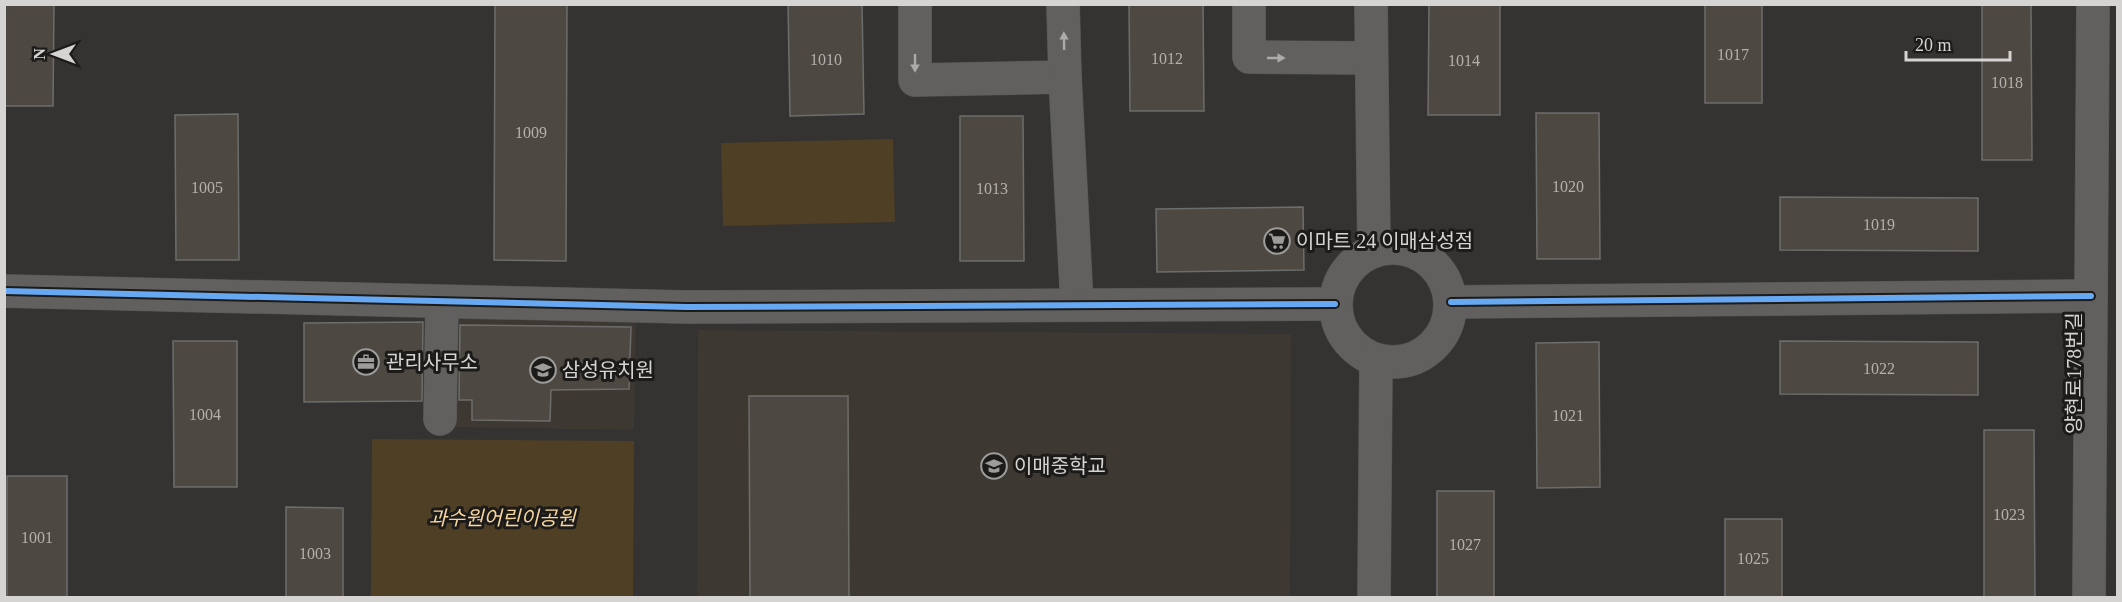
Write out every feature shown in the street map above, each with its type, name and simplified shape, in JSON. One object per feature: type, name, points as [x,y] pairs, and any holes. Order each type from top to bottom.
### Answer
[{"type":"street","points":[[915,4],[915,80],[1065,77]]},
{"type":"street","points":[[1063,4],[1077,305]]},
{"type":"street","points":[[1249,4],[1250,57],[1371,58]]},
{"type":"street","points":[[1371,4],[1374,251]]},
{"type":"street","name":"양현로178번길","points":[[2089,597],[2093,4]]},
{"type":"street","points":[[1402,247],[1421,253],[1436,266],[1447,283],[1451,302],[1449,320],[1441,337],[1428,350],[1412,359],[1394,363],[1376,360],[1359,352],[1346,339],[1338,322],[1335,304],[1338,284],[1348,267],[1363,254],[1402,247]]},
{"type":"street","points":[[4,291],[686,307],[1335,304]]},
{"type":"street","points":[[1451,302],[2091,296]]},
{"type":"street","points":[[440,419],[442,302]]},
{"type":"street","points":[[1374,597],[1376,360]]},
{"type":"shaded area","name":"삼성유치원","points":[[453,310],[636,314],[634,430],[450,427]]},
{"type":"shaded area","name":"이매중학교","points":[[698,330],[1291,334],[1290,597],[697,598]]},
{"type":"green space","points":[[893,139],[895,222],[723,226],[721,143]]},
{"type":"green space","name":"과수원어린이공원","points":[[372,439],[634,441],[633,597],[371,597]]},
{"type":"building","points":[[4,4],[54,4],[53,106],[4,106]]},
{"type":"building","points":[[495,4],[567,4],[566,261],[494,260]]},
{"type":"building","points":[[788,4],[862,4],[864,114],[790,116]]},
{"type":"building","points":[[1129,4],[1203,4],[1204,111],[1130,111]]},
{"type":"building","points":[[1429,4],[1500,4],[1500,115],[1428,115]]},
{"type":"building","points":[[1705,4],[1762,4],[1762,103],[1705,103]]},
{"type":"building","points":[[1982,4],[2031,4],[2032,160],[1982,160]]},
{"type":"building","points":[[1536,113],[1599,113],[1600,259],[1537,259]]},
{"type":"building","points":[[238,114],[239,260],[176,260],[175,115]]},
{"type":"building","points":[[960,116],[1023,116],[1024,261],[960,261]]},
{"type":"building","points":[[1780,197],[1978,198],[1978,251],[1780,250]]},
{"type":"building","points":[[1303,207],[1304,270],[1157,272],[1156,209]]},
{"type":"building","name":"관리사무소","points":[[423,322],[422,401],[304,402],[304,323]]},
{"type":"building","name":"삼성유치원","points":[[460,325],[631,327],[629,389],[551,390],[550,421],[472,420],[472,400],[459,400]]},
{"type":"building","points":[[173,341],[237,341],[237,487],[174,487]]},
{"type":"building","points":[[1780,341],[1978,342],[1978,395],[1780,394]]},
{"type":"building","points":[[1599,342],[1600,487],[1537,488],[1536,343]]},
{"type":"building","points":[[749,396],[848,396],[849,597],[750,597]]},
{"type":"building","points":[[1984,430],[2034,430],[2035,597],[1984,597]]},
{"type":"building","points":[[7,476],[67,476],[67,597],[7,597]]},
{"type":"building","points":[[1437,491],[1494,491],[1494,597],[1437,597]]},
{"type":"building","points":[[286,507],[343,508],[343,597],[286,597]]},
{"type":"building","points":[[1725,519],[1782,519],[1782,597],[1725,597]]},
{"type":"cycle path","points":[[4,291],[686,307],[1335,304]]},
{"type":"cycle path","points":[[1451,302],[2091,296]]},
{"type":"place","name":"이마트 24 이매삼성점","points":[[1277,241]]},
{"type":"place","name":"관리사무소","points":[[366,362]]},
{"type":"place","name":"삼성유치원","points":[[543,370]]},
{"type":"place","name":"이매중학교","points":[[994,466]]}]
